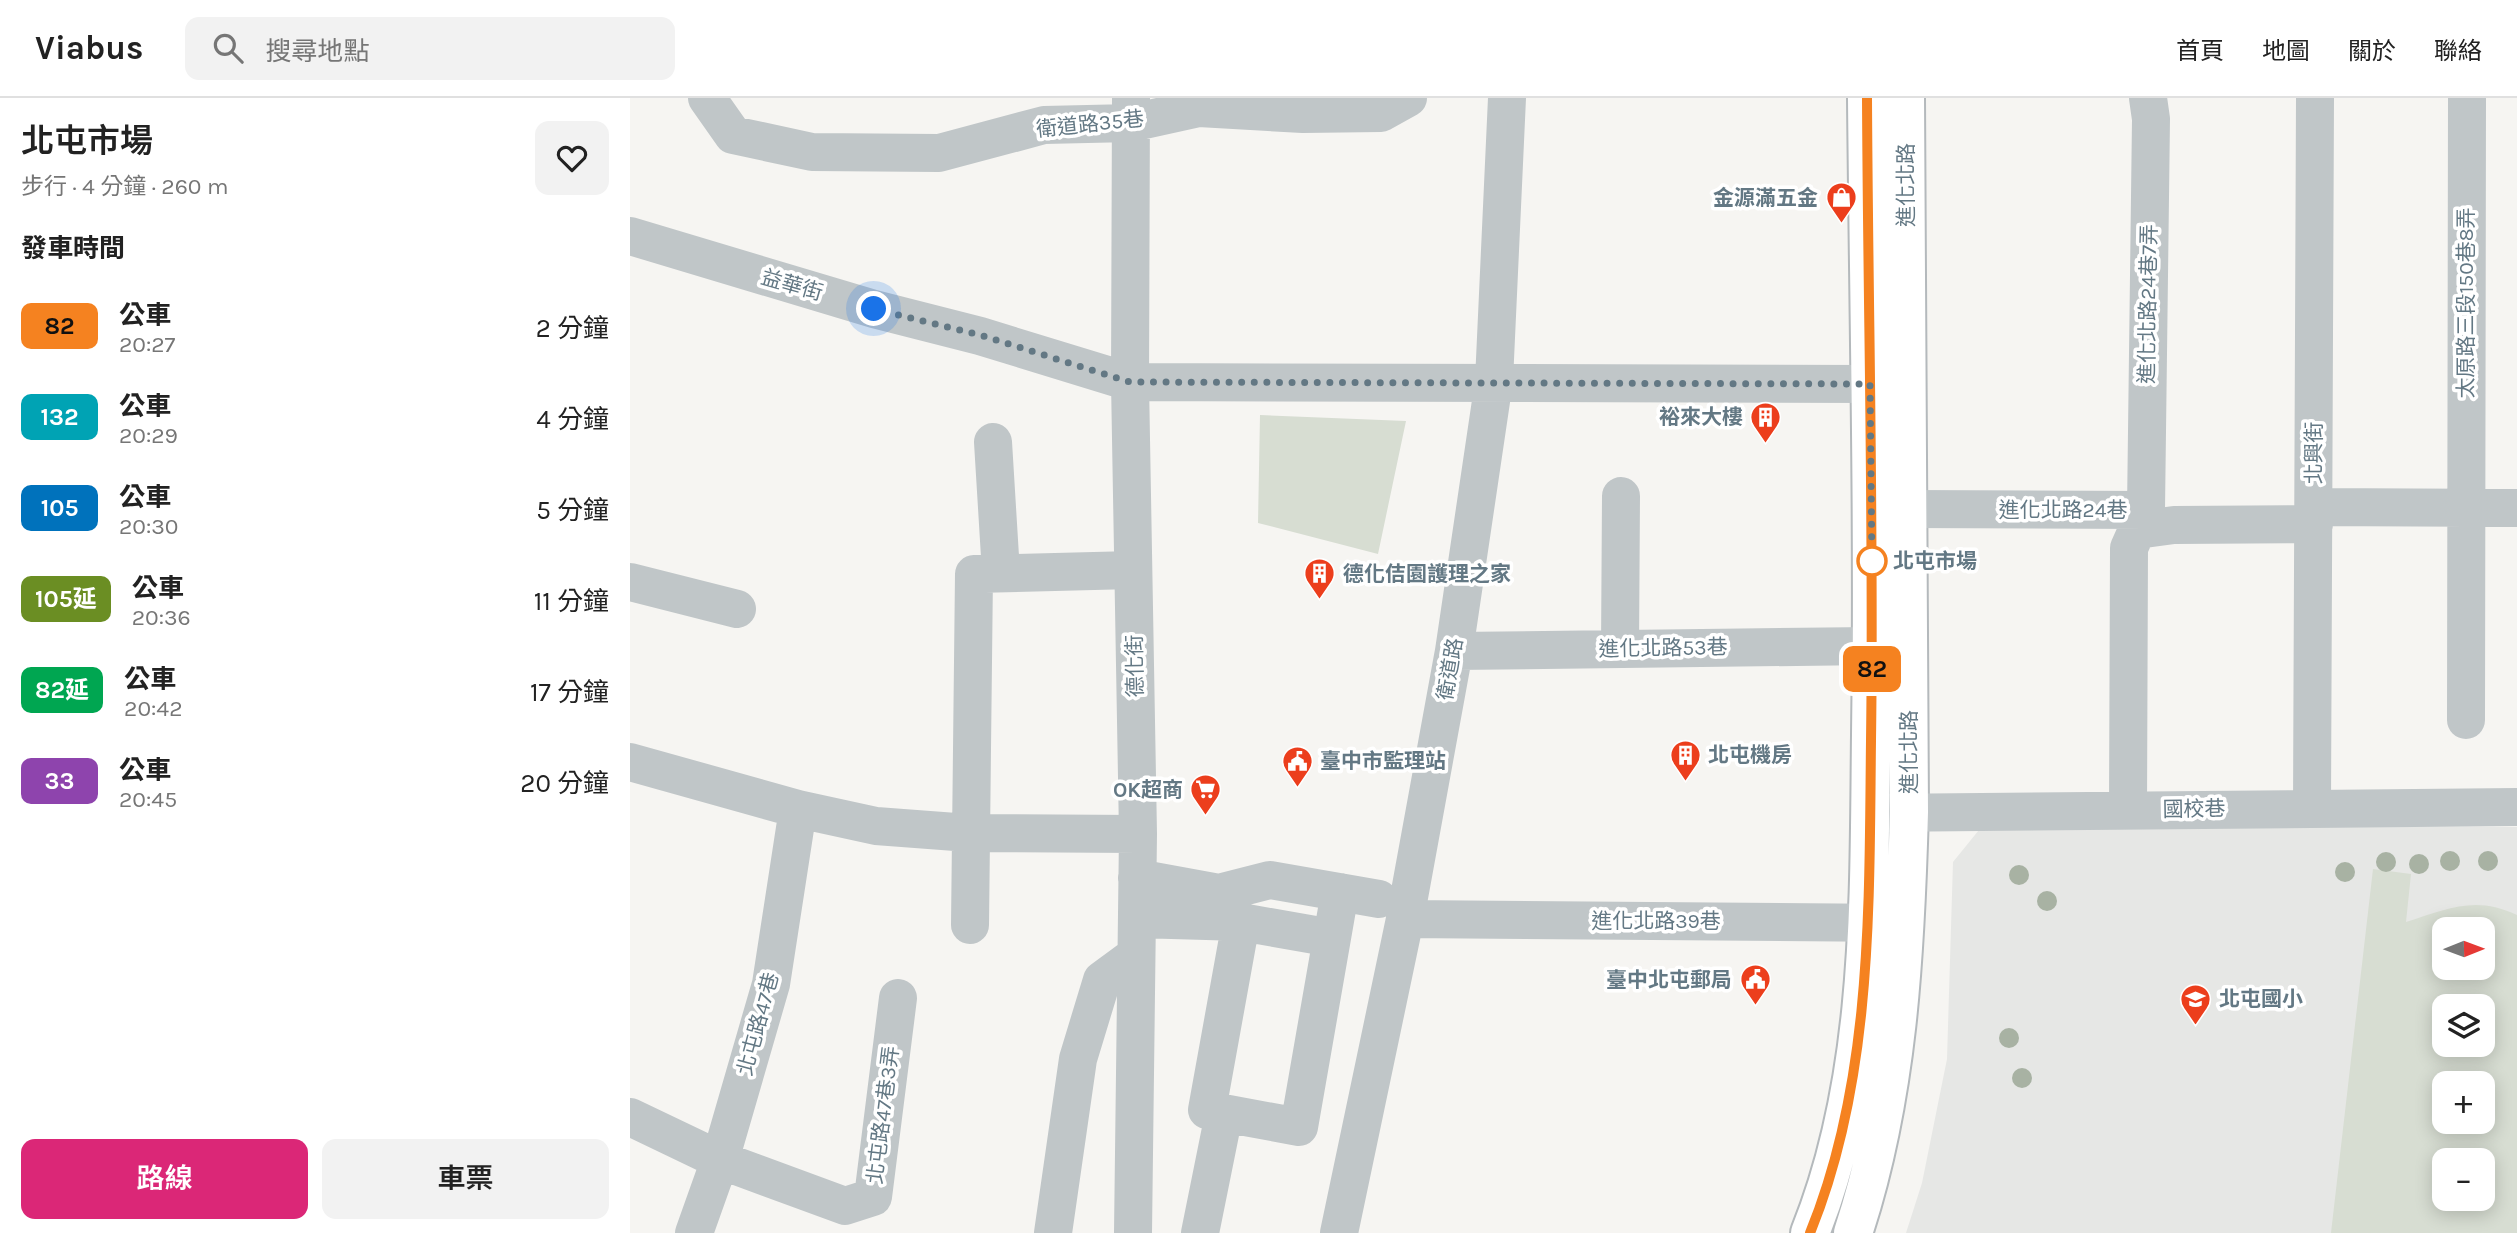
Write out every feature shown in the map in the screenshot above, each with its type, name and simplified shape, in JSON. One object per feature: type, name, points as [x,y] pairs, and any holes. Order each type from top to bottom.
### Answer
[{"type":"main road","name":"進化北路","points":[[1810,1233],[1845,1119],[1859,1023],[1867,923],[1872,646],[1867,98]]},
{"type":"main road","name":"進化北路","points":[[1853,1233],[1871,1176],[1888,1102],[1906,923],[1909,812],[1905,98]]},
{"type":"street","name":"衛道路35巷","points":[[706,98],[733,135],[812,152],[939,153],[1044,125],[1131,111],[1199,108],[1303,114],[1381,113],[1408,98]]},
{"type":"street","name":"衛道路","points":[[1339,1233],[1392,909],[1454,650],[1494,381],[1507,98]]},
{"type":"street","name":"進化北路24巷7弄","points":[[2128,810],[2129,548],[2141,520],[2151,119],[2148,98]]},
{"type":"street","name":"北興街","points":[[2312,807],[2315,98]]},
{"type":"street","name":"太原路三段150巷8弄","points":[[2466,720],[2467,98]]},
{"type":"street","name":"德化街","points":[[1131,111],[1130,382],[1138,834],[1133,1233]]},
{"type":"street","name":"益華街","points":[[630,236],[861,305],[980,335],[1130,382],[1870,384]]},
{"type":"street","points":[[993,442],[1001,573]]},
{"type":"street","points":[[1620,496],[1620,649]]},
{"type":"street","name":"進化北路24巷","points":[[1908,509],[2141,520],[2174,525],[2465,507],[2517,508]]},
{"type":"street","points":[[970,925],[974,574],[1133,570]]},
{"type":"street","points":[[630,582],[737,609]]},
{"type":"street","name":"進化北路53巷","points":[[1454,650],[1872,646]]},
{"type":"street","points":[[630,762],[790,806],[876,825],[969,833],[1138,834]]},
{"type":"street","name":"北屯路47巷","points":[[694,1233],[720,1160],[771,984],[790,806]]},
{"type":"street","name":"國校巷","points":[[1870,813],[2517,807]]},
{"type":"street","name":"進化北路39巷","points":[[1137,878],[1219,893],[1270,880],[1340,892],[1392,909],[1906,923]]},
{"type":"street","points":[[1241,922],[1207,1110],[1299,1127],[1340,892]]},
{"type":"street","points":[[1053,1233],[1082,1046],[1102,980],[1136,937],[1241,922],[1332,938]]},
{"type":"street","name":"北屯路47巷3弄","points":[[720,1160],[845,1206],[873,1196],[898,998]]},
{"type":"street","points":[[1200,1233],[1224,1114]]},
{"type":"street","points":[[630,1117],[720,1160]]},
{"type":"shaded area","points":[[1260,415],[1406,421],[1378,554],[1258,523]]},
{"type":"shaded area","name":"北屯國小","points":[[1983,825],[2517,827],[2517,1233],[1906,1233],[1922,1183],[1947,1059],[1953,862]]},
{"type":"shaded area","points":[[2373,869],[2411,874],[2406,922],[2448,909],[2474,905],[2502,909],[2517,915],[2517,1233],[2331,1233]]},
{"type":"bus line","name":"82","points":[[1810,1233],[1820,1210],[1845,1119],[1859,1023],[1867,923],[1872,646],[1867,98]]},
{"type":"place","name":"金源滿五金","points":[[1841,225]]},
{"type":"place","name":"裕來大樓","points":[[1766,444]]},
{"type":"place","name":"北屯市場","points":[[1872,561]]},
{"type":"place","name":"德化佶園護理之家","points":[[1320,601]]},
{"type":"place","name":"北屯機房","points":[[1685,782]]},
{"type":"place","name":"臺中市監理站","points":[[1297,788]]},
{"type":"place","name":"OK超商","points":[[1206,817]]},
{"type":"place","name":"臺中北屯郵局","points":[[1755,1007]]},
{"type":"place","name":"北屯國小","points":[[2196,1026]]},
{"type":"route","points":[[874,309],[980,335],[1130,382],[1870,384],[1872,567],[1872,561]]}]
